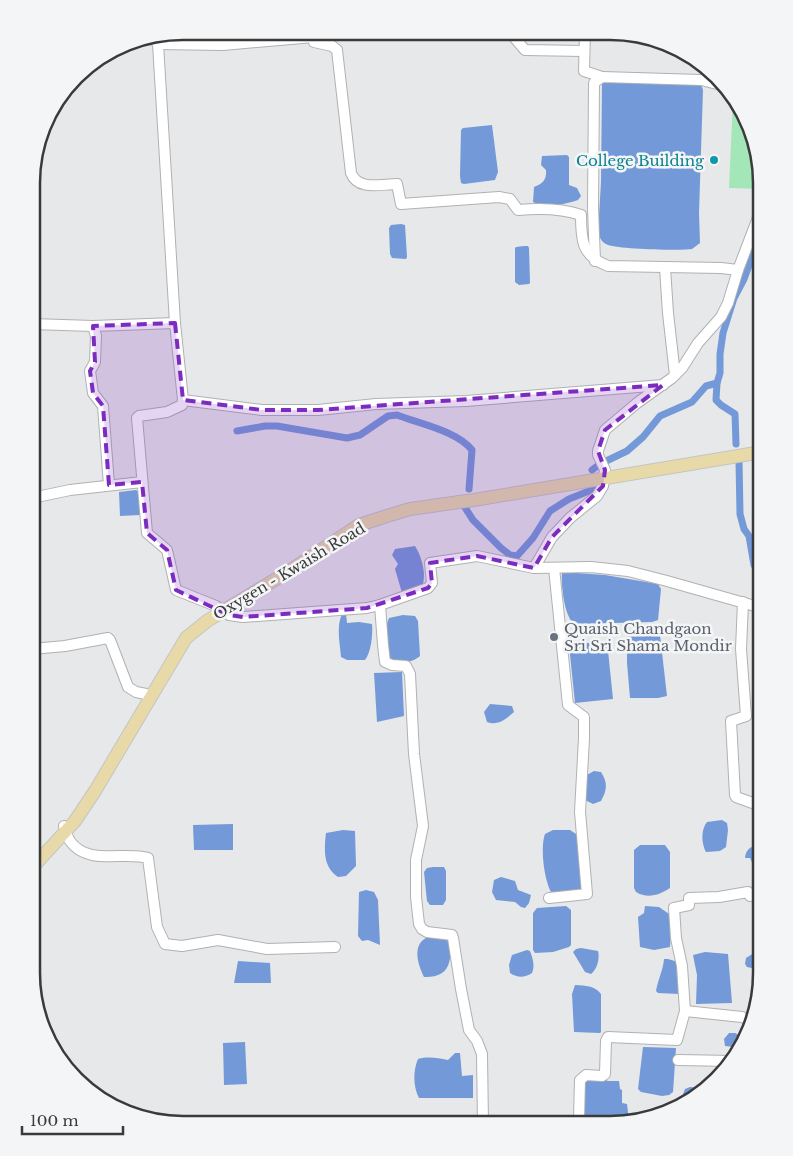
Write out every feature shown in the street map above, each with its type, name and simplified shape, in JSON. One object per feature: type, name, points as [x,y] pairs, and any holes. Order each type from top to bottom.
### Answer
[{"type":"main road","name":"Oxygen - Kwaish Road","points":[[40,858],[65,829],[124,728],[192,622],[219,609],[354,521],[402,504],[753,447]]},
{"type":"main road","name":"Oxygen - Kwaish Road","points":[[605,472],[753,453]]},
{"type":"main road","name":"Oxygen - Kwaish Road","points":[[40,851],[75,821],[95,791],[186,638],[219,609]]},
{"type":"street","points":[[166,41],[222,45],[263,40]]},
{"type":"street","points":[[315,40],[314,42],[332,46],[337,50],[350,168],[355,181],[366,185],[396,184],[401,204],[499,197],[510,199],[518,210],[566,210],[581,215],[581,237],[586,250],[595,261],[608,266],[738,270]]},
{"type":"street","points":[[516,40],[525,50],[584,51]]},
{"type":"street","points":[[521,40],[521,46]]},
{"type":"street","points":[[585,40],[584,71],[602,77],[701,80],[712,83]]},
{"type":"street","points":[[154,43],[183,400],[182,405],[167,412],[139,416],[137,418],[147,533],[167,550],[176,590],[219,609],[229,616],[243,617],[367,608],[428,588],[432,583],[430,563],[477,556],[534,568],[591,567],[628,571],[753,605]]},
{"type":"street","points":[[595,261],[593,94],[594,83],[602,77]]},
{"type":"street","points":[[534,568],[552,537],[570,518],[598,496],[605,472],[598,456],[598,450],[605,430],[675,375],[698,343],[721,317],[728,303],[753,231]]},
{"type":"street","points":[[665,268],[675,375]]},
{"type":"street","points":[[40,324],[92,326],[176,323]]},
{"type":"street","points":[[92,326],[96,336],[95,362],[90,371],[93,393],[103,406],[109,485]]},
{"type":"street","points":[[183,400],[262,410],[318,410],[376,404],[466,401],[663,385]]},
{"type":"street","points":[[40,497],[109,485],[142,482]]},
{"type":"street","points":[[549,898],[587,894],[580,812],[584,716],[568,705],[554,568]]},
{"type":"street","points":[[743,602],[741,649],[746,716],[731,721],[735,795],[753,803]]},
{"type":"street","points":[[380,605],[382,645],[385,662],[392,665],[406,666],[410,674],[414,754],[423,826],[416,860],[416,897],[419,924],[427,932],[448,933],[454,938],[469,1030],[477,1041],[482,1054],[483,1116]]},
{"type":"street","points":[[40,648],[108,638],[128,687],[136,692],[146,694]]},
{"type":"street","points":[[65,829],[70,841],[81,850],[93,855],[148,858],[157,927],[165,944],[182,946],[218,940],[267,949],[335,947]]},
{"type":"street","points":[[579,1116],[580,1080],[586,1075],[602,1076],[605,1074],[606,1041],[608,1037],[677,1040],[685,1011],[682,966],[676,938],[674,908],[689,905],[689,898],[748,892],[750,896]]},
{"type":"street","points":[[685,1011],[745,1018]]},
{"type":"street","points":[[678,1060],[723,1061]]},
{"type":"highlighted area","points":[[175,323],[183,400],[262,410],[318,410],[663,385],[605,430],[598,451],[605,470],[603,486],[552,537],[534,568],[477,556],[430,563],[432,583],[428,588],[367,608],[243,617],[229,615],[176,590],[167,550],[147,533],[142,482],[109,485],[103,406],[93,393],[90,371],[95,362],[93,326]]},
{"type":"green space","points":[[733,110],[742,128],[748,146],[752,164],[753,189],[729,188]]},
{"type":"water","points":[[602,82],[701,84],[703,90],[699,213],[700,243],[692,249],[624,248],[608,245],[600,238],[598,233],[601,182]]},
{"type":"water","points":[[492,125],[498,172],[495,180],[461,183],[461,130],[463,128]]},
{"type":"water","points":[[567,155],[569,157],[569,185],[577,188],[581,196],[578,200],[556,205],[543,205],[533,202],[534,187],[542,183],[546,176],[546,170],[541,165],[542,156]]},
{"type":"water","points":[[391,225],[405,225],[406,259],[392,258],[390,254],[389,228]]},
{"type":"water","points":[[528,246],[530,283],[519,285],[515,282],[515,248]]},
{"type":"water","points":[[136,490],[139,492],[140,515],[120,516],[119,492]]},
{"type":"water","points":[[415,546],[423,566],[424,577],[422,587],[402,593],[395,569],[398,564],[392,555],[395,549]]},
{"type":"water","points":[[562,572],[605,575],[658,584],[661,589],[658,620],[652,622],[574,624],[566,607]]},
{"type":"water","points":[[342,614],[346,614],[347,623],[372,624],[371,643],[365,660],[347,660],[341,657],[339,630]]},
{"type":"water","points":[[403,615],[415,616],[418,621],[420,656],[401,663],[389,659],[386,628],[389,618]]},
{"type":"water","points":[[634,633],[655,633],[660,635],[667,696],[658,698],[630,698],[627,637]]},
{"type":"water","points":[[607,641],[613,699],[575,703],[569,645]]},
{"type":"water","points":[[402,672],[404,716],[377,722],[374,673]]},
{"type":"water","points":[[490,704],[512,706],[514,712],[498,722],[487,722],[484,712]]},
{"type":"water","points":[[594,771],[601,772],[606,786],[601,801],[593,804],[585,800],[585,776]]},
{"type":"water","points":[[722,820],[727,823],[726,847],[720,851],[706,852],[702,836],[705,825],[707,822]]},
{"type":"water","points":[[233,824],[233,850],[194,850],[193,825]]},
{"type":"water","points":[[343,830],[355,831],[356,866],[346,876],[338,877],[327,863],[325,852],[326,833]]},
{"type":"water","points":[[553,830],[570,830],[579,836],[582,891],[552,894],[549,888],[545,873],[543,847],[545,834]]},
{"type":"water","points":[[640,845],[665,845],[670,852],[670,888],[649,896],[636,892],[634,888],[634,850]]},
{"type":"water","points":[[753,847],[753,870],[750,858],[745,858],[750,848]]},
{"type":"water","points":[[444,867],[446,871],[446,900],[443,905],[430,905],[427,901],[424,872],[427,868]]},
{"type":"water","points":[[501,877],[515,881],[518,890],[531,895],[529,903],[525,908],[515,902],[496,900],[492,892],[494,880]]},
{"type":"water","points":[[366,890],[374,892],[378,900],[380,945],[368,940],[362,941],[358,936],[359,892]]},
{"type":"water","points":[[566,906],[571,910],[571,945],[553,952],[535,953],[533,950],[533,913],[537,908]]},
{"type":"water","points":[[645,906],[659,907],[672,916],[670,947],[654,950],[640,947],[638,917],[644,913]]},
{"type":"water","points":[[428,937],[450,939],[450,961],[448,967],[439,975],[433,977],[424,977],[417,955],[419,945]]},
{"type":"water","points":[[581,948],[598,951],[598,964],[591,974],[585,972],[573,952]]},
{"type":"water","points":[[527,950],[530,951],[533,960],[532,973],[521,977],[510,973],[509,965],[512,955]]},
{"type":"water","points":[[705,952],[728,954],[732,1003],[696,1004],[697,975],[693,955]]},
{"type":"water","points":[[753,954],[753,968],[747,967],[745,964],[746,958]]},
{"type":"water","points":[[664,959],[678,962],[679,994],[658,993],[656,991]]},
{"type":"water","points":[[238,961],[270,963],[271,983],[234,983]]},
{"type":"water","points":[[575,985],[593,987],[601,994],[600,1033],[574,1032],[572,994]]},
{"type":"water","points":[[729,1033],[739,1035],[732,1047],[725,1046],[724,1039]]},
{"type":"water","points":[[245,1042],[247,1084],[224,1085],[223,1043]]},
{"type":"water","points":[[643,1047],[676,1048],[673,1092],[669,1095],[662,1096],[641,1092],[638,1089]]},
{"type":"water","points":[[455,1053],[460,1053],[462,1076],[473,1075],[473,1098],[419,1098],[414,1078],[418,1059],[429,1057],[448,1060]]},
{"type":"water","points":[[599,1077],[608,1081],[619,1081],[620,1089],[622,1090],[622,1103],[627,1104],[628,1115],[583,1116],[584,1079]]},
{"type":"water","points":[[690,1087],[696,1087],[683,1096],[685,1089]]},
{"type":"waterway","points":[[592,470],[627,451],[643,437],[660,416],[692,402],[706,386],[717,383],[720,373],[723,333],[734,298],[744,279],[753,254]]},
{"type":"waterway","points":[[717,383],[716,400],[735,414],[736,444]]},
{"type":"waterway","points":[[237,431],[277,426],[347,438],[360,435],[388,416],[397,415],[448,433],[465,443],[472,450],[469,489]]},
{"type":"waterway","points":[[739,461],[740,514],[744,529],[749,536],[753,559]]},
{"type":"waterway","points":[[464,506],[473,520],[501,548],[510,555],[517,556],[533,538],[550,511],[569,499],[594,489]]},
{"type":"place","name":"College Building","points":[[714,160]]},
{"type":"place","name":"Quaish Chandgaon Sri Sri Shama Mondir","points":[[554,637]]}]
